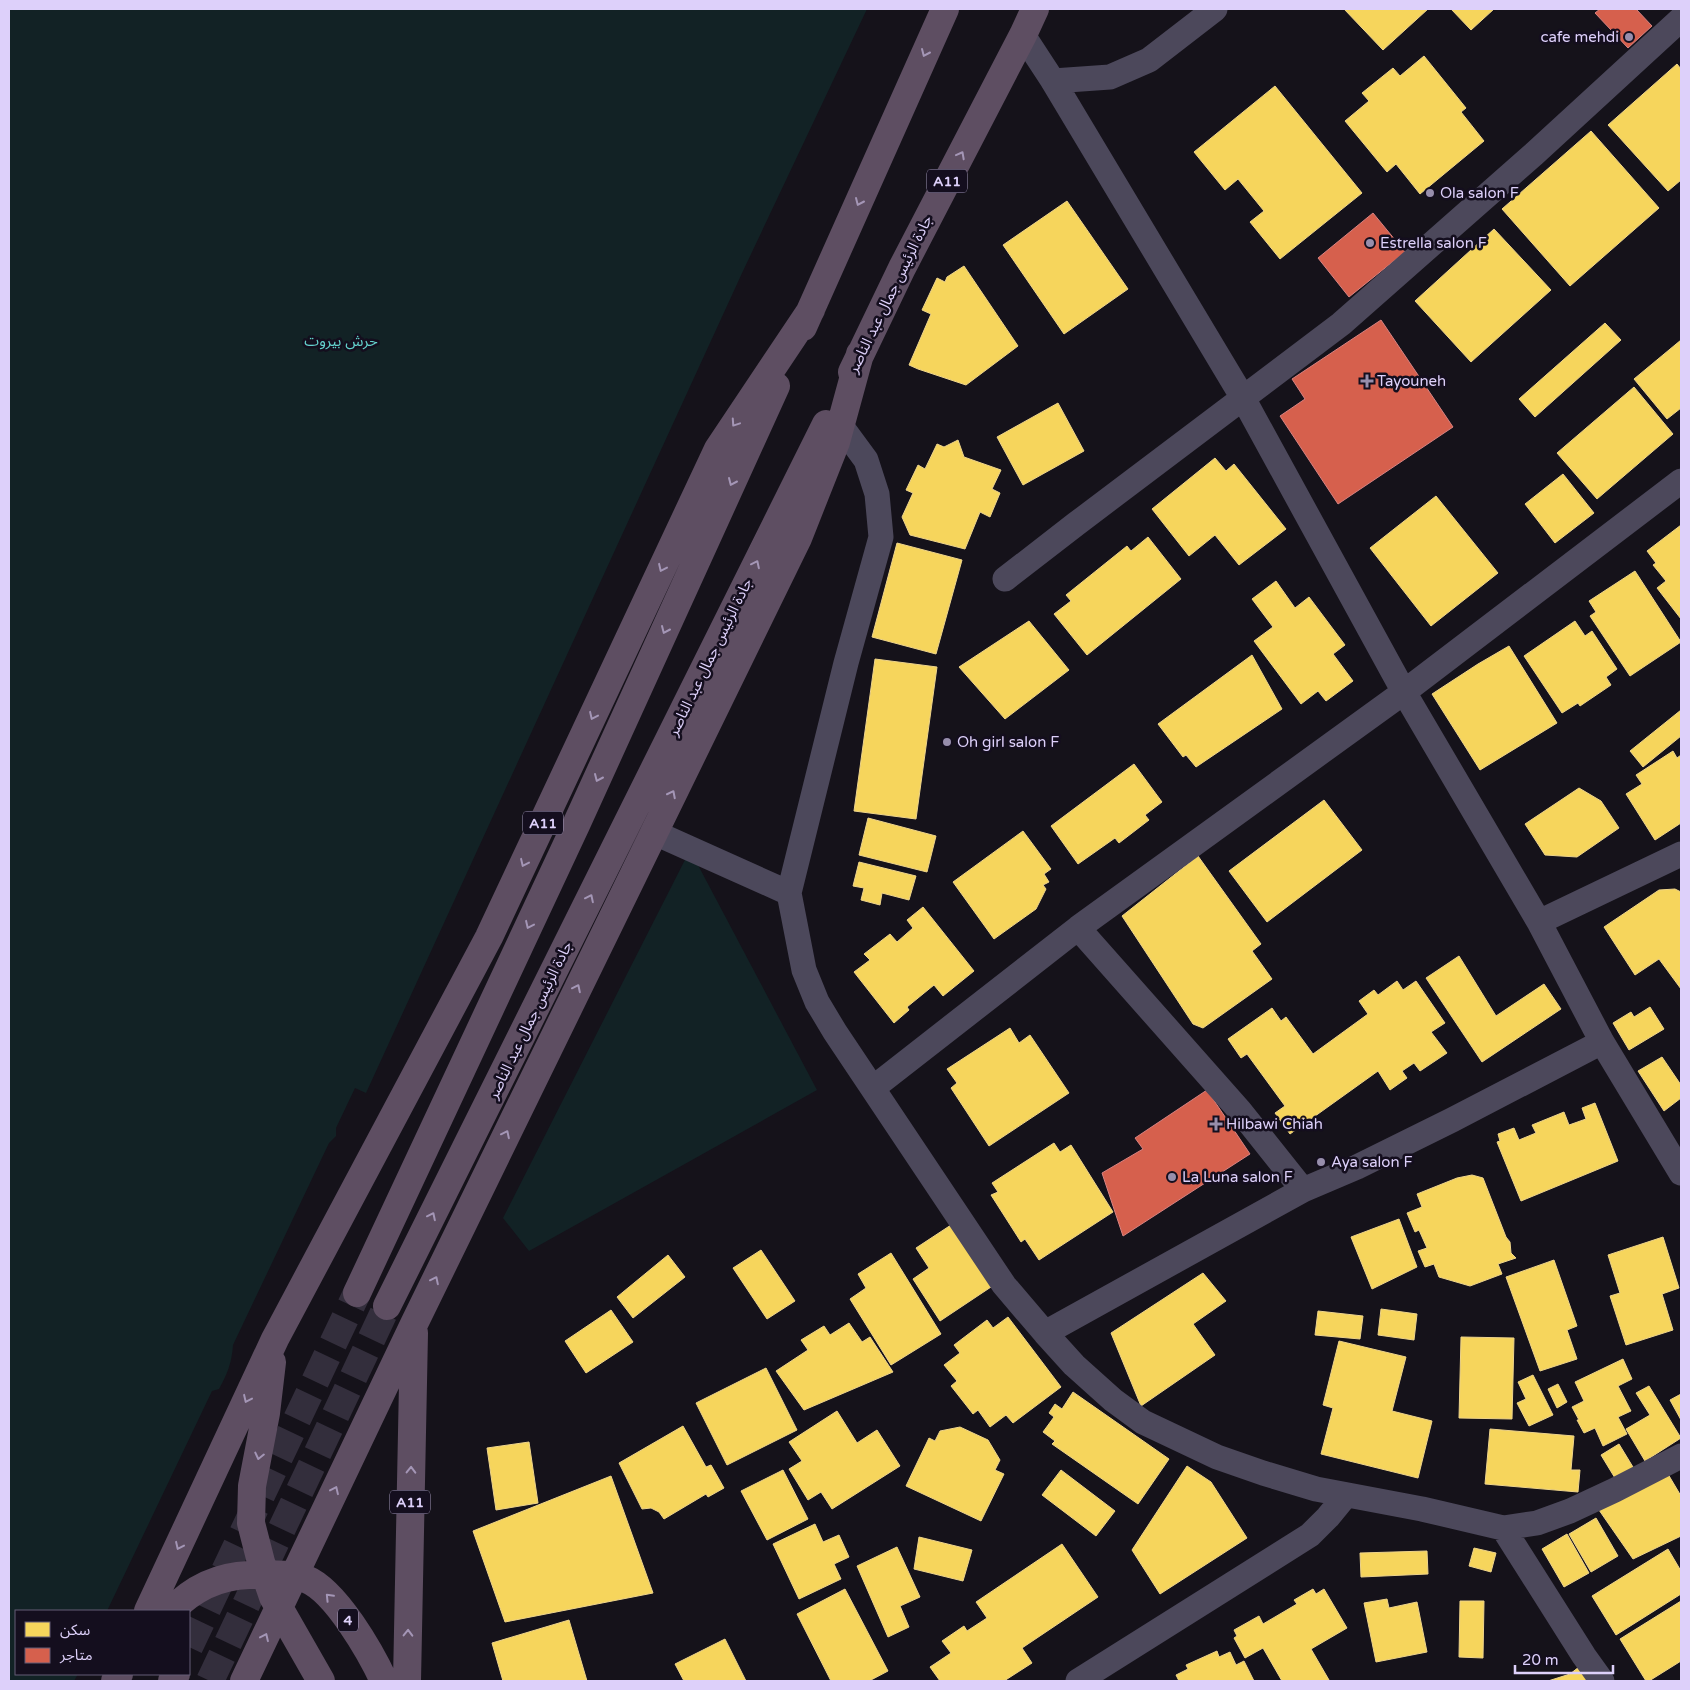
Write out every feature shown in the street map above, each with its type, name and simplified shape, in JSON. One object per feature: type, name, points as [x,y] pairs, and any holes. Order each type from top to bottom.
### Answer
[{"type":"highway","name":"A11","points":[[321,1681],[273,1597],[251,1523],[252,1486],[266,1413],[275,1338],[489,937],[718,449],[811,310],[945,9]]},
{"type":"highway","name":"جادة الرئيس جمال عبد الناصر","points":[[387,1306],[902,268],[1024,35],[1035,9]]},
{"type":"highway","points":[[357,1292],[576,825],[811,310]]},
{"type":"highway","name":"A11","points":[[407,1681],[414,1324],[798,538],[836,442],[860,354]]},
{"type":"highway","points":[[244,1681],[414,1324]]},
{"type":"highway","points":[[148,1610],[275,1338]]},
{"type":"highway","name":"4","points":[[172,1610],[208,1583],[232,1576],[266,1574],[294,1576],[310,1581],[322,1590],[339,1608],[376,1664],[384,1681]]},
{"type":"street","points":[[1053,81],[1110,77],[1149,60],[1215,9]]},
{"type":"street","points":[[1005,579],[1342,324],[1534,154],[1676,18]]},
{"type":"street","points":[[1024,35],[1243,398],[1404,692],[1539,922],[1602,1042],[1681,1173]]},
{"type":"street","points":[[840,426],[866,460],[877,494],[881,537],[846,663],[789,893],[804,970],[817,1002],[835,1032],[1004,1284],[1074,1365],[1113,1400],[1143,1422],[1226,1460],[1316,1489],[1422,1509],[1503,1528],[1537,1523],[1570,1511],[1681,1456]]},
{"type":"street","points":[[873,1088],[1078,928],[1404,692],[1681,481]]},
{"type":"street","points":[[653,832],[789,893]]},
{"type":"street","points":[[1539,922],[1681,854]]},
{"type":"street","points":[[1078,928],[1240,1110],[1303,1190]]},
{"type":"street","points":[[1045,1333],[1303,1190],[1357,1167],[1452,1120],[1602,1042]]},
{"type":"street","points":[[1078,1681],[1310,1535],[1346,1495]]},
{"type":"street","points":[[1503,1528],[1602,1681]]},
{"type":"green space","name":"حرش بيروت","points":[[9,9],[867,9],[743,271],[366,1093],[355,1088],[336,1128],[336,1136],[329,1143],[233,1345],[230,1363],[224,1379],[219,1389],[212,1391],[107,1610],[15,1610],[15,1675],[77,1675],[74,1681],[9,1681]]},
{"type":"green space","points":[[690,850],[817,1090],[529,1251],[503,1218]]},
{"type":"building: سكن","points":[[1344,9],[1428,9],[1383,50]]},
{"type":"building: سكن","points":[[1451,9],[1494,9],[1471,30]]},
{"type":"building: سكن","points":[[1424,56],[1466,108],[1461,112],[1484,141],[1420,194],[1396,164],[1387,172],[1345,121],[1369,101],[1362,93],[1393,68],[1400,76]]},
{"type":"building: سكن","points":[[1677,64],[1681,69],[1681,180],[1668,191],[1608,125]]},
{"type":"building: سكن","points":[[1275,86],[1362,193],[1280,259],[1250,222],[1264,211],[1238,179],[1225,190],[1194,152]]},
{"type":"building: سكن","points":[[1591,131],[1659,208],[1570,286],[1502,209]]},
{"type":"building: سكن","points":[[1067,201],[1128,289],[1064,334],[1003,245]]},
{"type":"building: سكن","points":[[1494,229],[1551,290],[1471,362],[1415,301]]},
{"type":"building: سكن","points":[[964,266],[1018,346],[966,385],[909,365],[931,314],[922,310],[937,278],[945,282],[947,277]]},
{"type":"building: سكن","points":[[1605,323],[1621,340],[1535,417],[1519,399]]},
{"type":"building: سكن","points":[[1681,340],[1681,408],[1667,419],[1634,379]]},
{"type":"building: سكن","points":[[1634,387],[1673,434],[1597,499],[1557,453]]},
{"type":"building: سكن","points":[[1058,403],[1084,451],[1023,485],[997,437]]},
{"type":"building: سكن","points":[[958,440],[964,457],[1001,470],[992,489],[1000,493],[990,517],[980,512],[965,549],[910,535],[902,517],[913,493],[906,490],[918,465],[925,469],[937,444],[944,447]]},
{"type":"building: سكن","points":[[1215,458],[1226,471],[1234,464],[1286,529],[1239,565],[1215,535],[1189,556],[1152,509]]},
{"type":"building: سكن","points":[[1563,474],[1594,513],[1555,543],[1525,504]]},
{"type":"building: سكن","points":[[1436,496],[1498,573],[1431,626],[1370,548]]},
{"type":"building: سكن","points":[[1681,525],[1681,619],[1657,588],[1666,581],[1653,565],[1656,563],[1647,551]]},
{"type":"building: سكن","points":[[1148,537],[1181,579],[1087,655],[1054,614],[1071,601],[1066,595],[1127,546],[1131,551]]},
{"type":"building: سكن","points":[[897,543],[962,560],[936,654],[872,637]]},
{"type":"building: سكن","points":[[1635,571],[1681,642],[1630,676],[1590,616],[1596,612],[1589,601]]},
{"type":"building: سكن","points":[[1276,581],[1295,608],[1309,597],[1345,645],[1333,654],[1353,681],[1326,701],[1318,691],[1301,704],[1254,641],[1273,627],[1252,599]]},
{"type":"building: سكن","points":[[1029,621],[1069,670],[1005,719],[959,667]]},
{"type":"building: سكن","points":[[1575,621],[1585,636],[1592,631],[1617,669],[1606,677],[1611,685],[1580,706],[1578,703],[1562,713],[1524,656]]},
{"type":"building: سكن","points":[[1509,646],[1557,723],[1480,770],[1432,694]]},
{"type":"building: سكن","points":[[1252,655],[1282,709],[1196,767],[1186,755],[1183,757],[1158,724]]},
{"type":"building: سكن","points":[[875,659],[937,667],[916,819],[854,811]]},
{"type":"building: سكن","points":[[1681,710],[1681,736],[1643,767],[1630,751]]},
{"type":"building: سكن","points":[[1673,751],[1677,758],[1681,755],[1681,823],[1655,840],[1626,794],[1642,784],[1636,775]]},
{"type":"building: سكن","points":[[1134,764],[1162,802],[1145,815],[1149,820],[1119,843],[1115,838],[1078,864],[1051,826]]},
{"type":"building: سكن","points":[[1579,788],[1601,801],[1619,828],[1577,857],[1545,855],[1525,824]]},
{"type":"building: سكن","points":[[1324,800],[1362,850],[1267,922],[1229,871]]},
{"type":"building: سكن","points":[[868,818],[936,836],[927,872],[859,855]]},
{"type":"building: سكن","points":[[1023,831],[1051,869],[1044,874],[1049,882],[1043,885],[1046,889],[1036,909],[994,939],[953,882]]},
{"type":"building: سكن","points":[[1198,856],[1261,944],[1252,951],[1272,979],[1203,1028],[1193,1024],[1122,916]]},
{"type":"building: سكن","points":[[859,862],[916,876],[909,900],[882,893],[880,905],[861,900],[864,888],[853,886]]},
{"type":"building: سكن","points":[[1675,889],[1681,892],[1681,989],[1659,959],[1635,975],[1604,927],[1659,890]]},
{"type":"building: سكن","points":[[923,907],[974,971],[943,996],[934,985],[907,1007],[909,1010],[894,1023],[854,972],[870,960],[864,954],[890,934],[897,942],[913,928],[907,920]]},
{"type":"building: سكن","points":[[1459,956],[1496,1016],[1544,984],[1561,1009],[1482,1062],[1426,978]]},
{"type":"building: سكن","points":[[1397,981],[1403,990],[1416,981],[1445,1023],[1431,1032],[1447,1053],[1420,1071],[1414,1063],[1402,1071],[1407,1078],[1390,1090],[1378,1071],[1290,1134],[1275,1113],[1285,1106],[1247,1054],[1241,1058],[1228,1039],[1272,1008],[1281,1021],[1286,1017],[1313,1054],[1368,1014],[1359,1001],[1374,990],[1378,995]]},
{"type":"building: سكن","points":[[1650,1007],[1664,1029],[1629,1050],[1613,1023],[1631,1012],[1634,1017]]},
{"type":"building: سكن","points":[[1010,1028],[1019,1043],[1030,1035],[1069,1093],[989,1146],[951,1088],[957,1083],[947,1069]]},
{"type":"building: سكن","points":[[1662,1057],[1681,1085],[1681,1098],[1664,1111],[1638,1071]]},
{"type":"building: سكن","points":[[1595,1103],[1618,1161],[1521,1201],[1497,1142],[1500,1141],[1498,1134],[1514,1128],[1519,1140],[1536,1133],[1532,1125],[1564,1112],[1569,1125],[1586,1119],[1582,1108]]},
{"type":"building: سكن","points":[[1054,1143],[1060,1152],[1071,1145],[1113,1212],[1039,1260],[1025,1239],[1021,1242],[991,1195],[998,1192],[992,1183]]},
{"type":"building: سكن","points":[[1472,1175],[1483,1178],[1506,1237],[1510,1242],[1511,1253],[1516,1258],[1498,1264],[1502,1274],[1470,1286],[1439,1277],[1434,1264],[1425,1267],[1418,1251],[1427,1248],[1419,1230],[1415,1232],[1407,1213],[1422,1207],[1417,1194],[1457,1178]]},
{"type":"building: سكن","points":[[1399,1219],[1417,1267],[1372,1289],[1351,1237]]},
{"type":"building: سكن","points":[[951,1225],[991,1287],[940,1321],[913,1279],[929,1268],[916,1248]]},
{"type":"building: سكن","points":[[1663,1237],[1679,1288],[1662,1294],[1673,1330],[1626,1345],[1610,1296],[1620,1293],[1608,1255]]},
{"type":"building: سكن","points":[[761,1250],[795,1301],[767,1319],[733,1268]]},
{"type":"building: سكن","points":[[891,1253],[941,1334],[891,1365],[850,1299],[866,1288],[858,1274]]},
{"type":"building: سكن","points":[[668,1255],[685,1277],[633,1318],[617,1297]]},
{"type":"building: سكن","points":[[1554,1260],[1577,1326],[1567,1330],[1577,1359],[1540,1371],[1506,1277]]},
{"type":"building: سكن","points":[[1203,1273],[1226,1301],[1193,1324],[1215,1355],[1141,1406],[1111,1333]]},
{"type":"building: سكن","points":[[1381,1309],[1417,1314],[1414,1340],[1378,1335]]},
{"type":"building: سكن","points":[[611,1310],[633,1342],[586,1373],[565,1341]]},
{"type":"building: سكن","points":[[1318,1311],[1363,1316],[1360,1339],[1315,1335]]},
{"type":"building: سكن","points":[[1008,1317],[1061,1387],[1013,1423],[1006,1415],[990,1427],[978,1410],[973,1414],[951,1386],[957,1381],[944,1365],[960,1353],[954,1345],[987,1320],[993,1328]]},
{"type":"building: سكن","points":[[849,1323],[862,1342],[870,1337],[893,1372],[804,1410],[776,1371],[808,1350],[801,1340],[824,1326],[830,1335]]},
{"type":"building: سكن","points":[[1461,1337],[1514,1338],[1512,1419],[1459,1418]]},
{"type":"building: سكن","points":[[1339,1341],[1406,1357],[1392,1411],[1432,1421],[1418,1478],[1321,1454],[1333,1408],[1323,1405]]},
{"type":"building: سكن","points":[[1623,1359],[1632,1379],[1618,1386],[1631,1411],[1618,1417],[1627,1434],[1603,1446],[1595,1428],[1584,1433],[1577,1420],[1579,1420],[1572,1407],[1584,1401],[1575,1382]]},
{"type":"building: سكن","points":[[766,1368],[797,1430],[727,1465],[696,1403]]},
{"type":"building: سكن","points":[[1533,1375],[1553,1415],[1529,1426],[1517,1403],[1526,1399],[1518,1382]]},
{"type":"building: سكن","points":[[1558,1384],[1567,1402],[1557,1408],[1548,1389]]},
{"type":"building: سكن","points":[[1649,1386],[1681,1438],[1645,1461],[1626,1429],[1650,1415],[1636,1393]]},
{"type":"building: سكن","points":[[1073,1392],[1169,1459],[1138,1504],[1052,1444],[1055,1441],[1043,1432],[1054,1417],[1049,1413],[1055,1404],[1062,1409]]},
{"type":"building: سكن","points":[[1681,1394],[1681,1420],[1670,1400]]},
{"type":"building: سكن","points":[[837,1411],[857,1443],[877,1430],[900,1466],[832,1509],[821,1492],[808,1500],[789,1469],[802,1461],[789,1442]]},
{"type":"building: سكن","points":[[683,1426],[706,1467],[711,1465],[724,1488],[708,1497],[706,1494],[664,1519],[659,1512],[651,1508],[642,1509],[619,1463]]},
{"type":"building: سكن","points":[[960,1427],[988,1440],[1000,1460],[995,1470],[1004,1474],[981,1521],[906,1486],[929,1438],[935,1441],[940,1431]]},
{"type":"building: سكن","points":[[1490,1429],[1574,1436],[1571,1470],[1580,1470],[1578,1492],[1485,1484]]},
{"type":"building: سكن","points":[[529,1442],[538,1503],[496,1510],[487,1448]]},
{"type":"building: سكن","points":[[1619,1444],[1636,1472],[1618,1483],[1601,1455]]},
{"type":"building: سكن","points":[[1187,1466],[1211,1482],[1247,1538],[1160,1594],[1132,1550]]},
{"type":"building: سكن","points":[[1665,1469],[1681,1496],[1681,1536],[1633,1559],[1599,1510]]},
{"type":"building: سكن","points":[[783,1470],[808,1519],[767,1540],[741,1491]]},
{"type":"building: سكن","points":[[1061,1470],[1115,1511],[1096,1536],[1042,1495]]},
{"type":"building: سكن","points":[[611,1476],[653,1593],[505,1622],[473,1531]]},
{"type":"building: سكن","points":[[1596,1518],[1618,1556],[1591,1572],[1569,1534]]},
{"type":"building: سكن","points":[[815,1524],[823,1542],[839,1535],[849,1557],[834,1564],[841,1579],[799,1599],[773,1544]]},
{"type":"building: سكن","points":[[1567,1534],[1589,1573],[1564,1587],[1542,1549]]},
{"type":"building: سكن","points":[[919,1537],[972,1550],[963,1581],[914,1569]]},
{"type":"building: سكن","points":[[1062,1544],[1098,1597],[1022,1648],[1032,1663],[1004,1681],[940,1681],[930,1667],[951,1653],[942,1641],[964,1626],[967,1631],[987,1618],[976,1602]]},
{"type":"building: سكن","points":[[897,1547],[920,1597],[900,1606],[909,1627],[888,1637],[857,1566]]},
{"type":"building: سكن","points":[[1474,1548],[1496,1553],[1491,1572],[1469,1566]]},
{"type":"building: سكن","points":[[1668,1549],[1681,1571],[1681,1594],[1616,1635],[1592,1596]]},
{"type":"building: سكن","points":[[1427,1551],[1428,1574],[1361,1577],[1360,1553]]},
{"type":"building: سكن","points":[[845,1589],[888,1671],[869,1681],[831,1681],[797,1614]]},
{"type":"building: سكن","points":[[1313,1589],[1316,1594],[1324,1589],[1347,1628],[1311,1649],[1329,1680],[1282,1681],[1263,1648],[1245,1658],[1234,1638],[1237,1636],[1234,1630],[1259,1616],[1263,1624],[1297,1604],[1294,1600]]},
{"type":"building: سكن","points":[[1387,1599],[1389,1608],[1417,1602],[1427,1652],[1376,1662],[1364,1603]]},
{"type":"building: سكن","points":[[1460,1601],[1484,1601],[1483,1658],[1459,1657]]},
{"type":"building: سكن","points":[[1681,1601],[1681,1661],[1646,1681],[1620,1639]]},
{"type":"building: سكن","points":[[569,1620],[587,1681],[503,1681],[492,1643]]},
{"type":"building: سكن","points":[[725,1639],[746,1681],[684,1681],[675,1664]]},
{"type":"building: سكن","points":[[1217,1651],[1219,1657],[1230,1652],[1236,1665],[1244,1661],[1254,1681],[1179,1681],[1176,1675],[1188,1669],[1186,1665]]},
{"type":"building: سكن","points":[[1579,1667],[1590,1681],[1548,1681],[1570,1674]]},
{"type":"building: متاجر","name":"cafe mehdi","points":[[1600,9],[1636,9],[1652,26],[1628,48],[1595,13]]},
{"type":"building: متاجر","points":[[1373,213],[1405,252],[1349,297],[1318,258]]},
{"type":"building: متاجر","points":[[1381,320],[1453,427],[1338,504],[1280,416],[1305,399],[1292,379]]},
{"type":"building: متاجر","points":[[1207,1090],[1250,1154],[1123,1236],[1102,1173],[1143,1149],[1135,1138]]},
{"type":"tunnel","points":[[190,1645],[357,1293]]},
{"type":"tunnel","points":[[210,1681],[387,1306]]},
{"type":"place","name":"cafe mehdi","points":[[1629,37]]},
{"type":"place","name":"Ola salon F","points":[[1430,193]]},
{"type":"place","name":"Estrella salon F","points":[[1370,243]]},
{"type":"place","name":"Tayouneh","points":[[1367,381]]},
{"type":"place","name":"Oh girl salon F","points":[[947,742]]},
{"type":"place","name":"Hilbawi Chiah","points":[[1216,1124]]},
{"type":"place","name":"Aya salon F","points":[[1321,1162]]},
{"type":"place","name":"La Luna salon F","points":[[1172,1177]]}]
